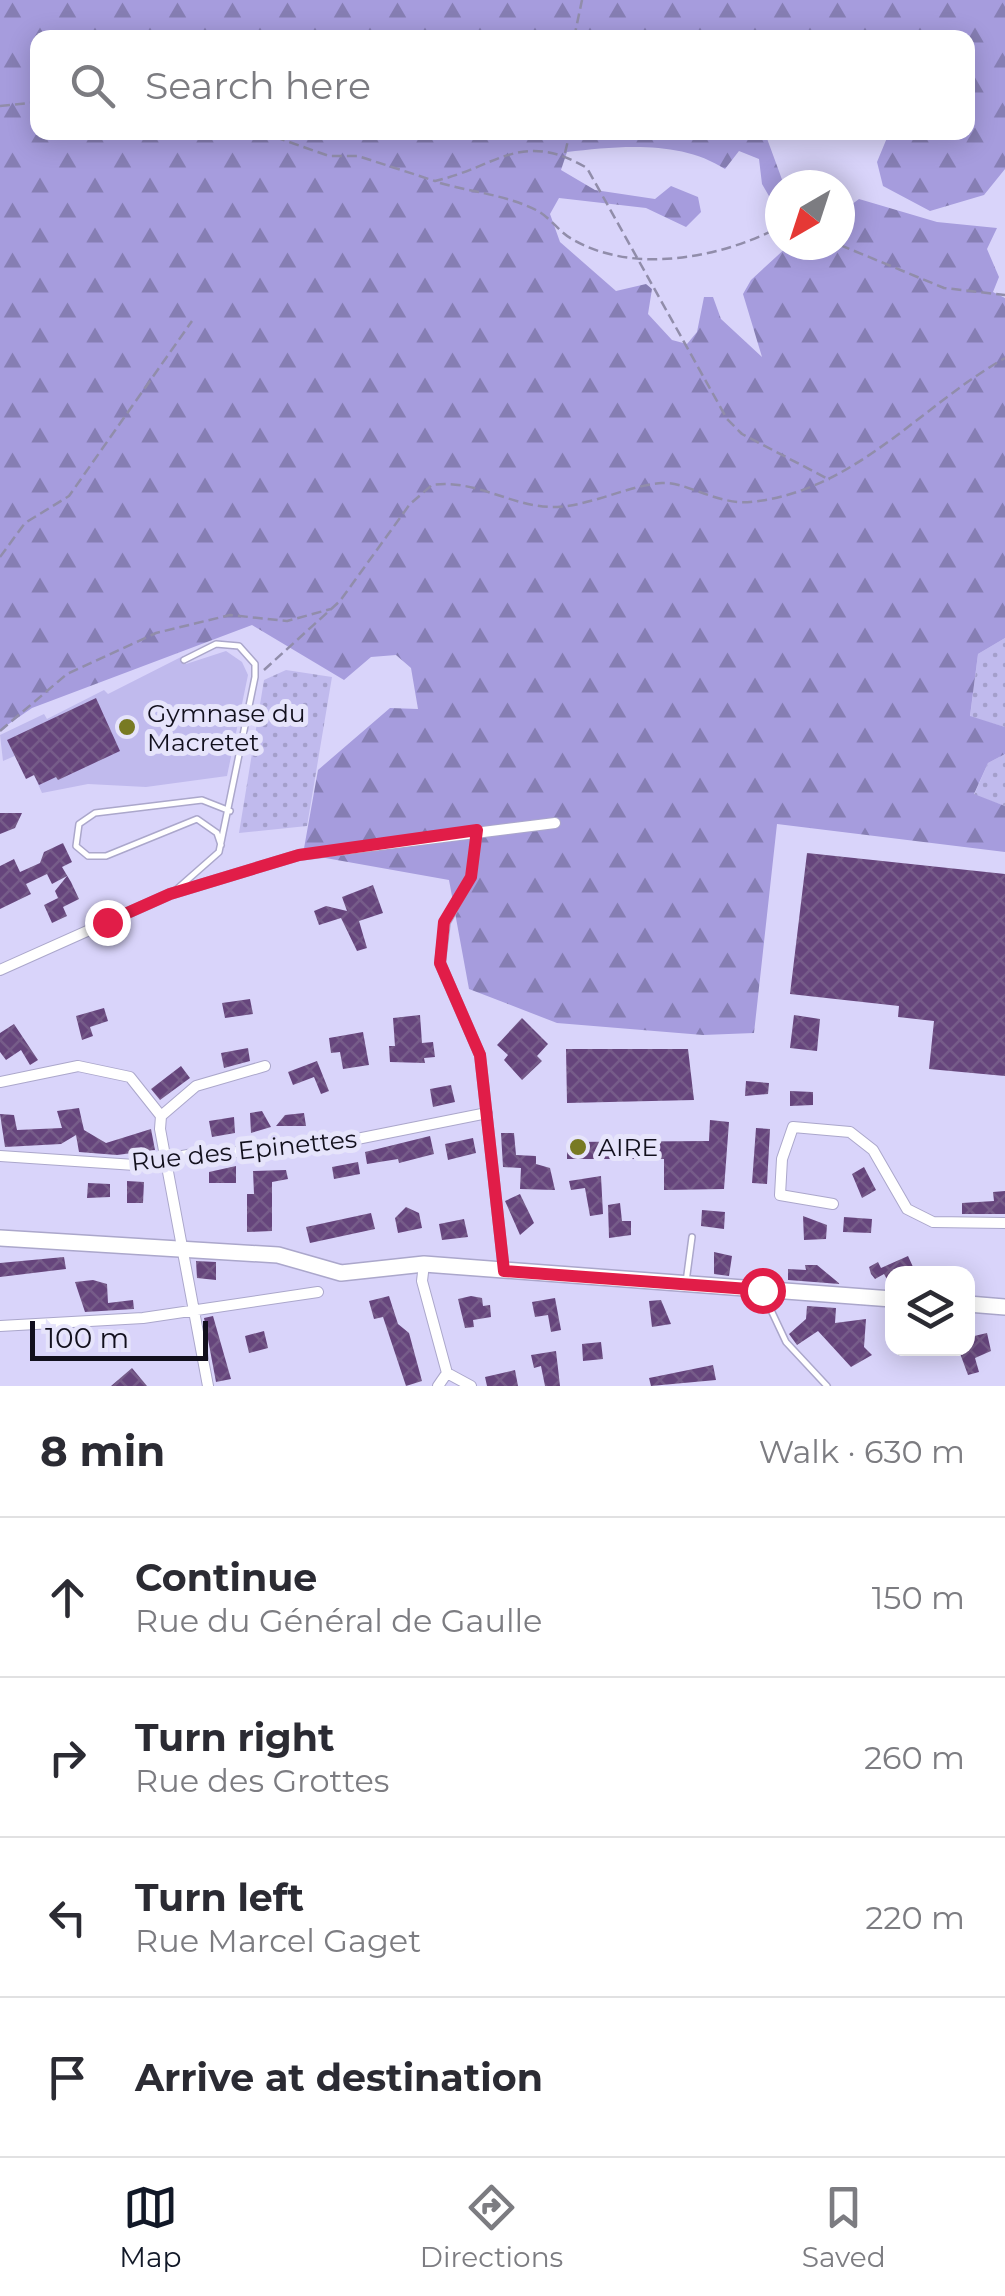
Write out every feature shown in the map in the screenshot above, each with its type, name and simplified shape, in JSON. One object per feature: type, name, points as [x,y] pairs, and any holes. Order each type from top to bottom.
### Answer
[{"type":"main road","points":[[0,1238],[278,1255],[341,1273],[424,1264],[885,1299]]},
{"type":"main road","points":[[975,1305],[1005,1307]]},
{"type":"street","points":[[0,970],[170,894],[299,855],[555,823]]},
{"type":"street","points":[[477,830],[471,877],[444,922],[440,963],[480,1055],[504,1271]]},
{"type":"street","points":[[0,1082],[78,1066],[130,1076],[162,1116]]},
{"type":"street","points":[[208,1386],[169,1160],[160,1129],[162,1116],[196,1086],[264,1066]]},
{"type":"street","name":"Rue des Epinettes","points":[[0,1156],[136,1165],[306,1148],[486,1113]]},
{"type":"street","points":[[833,1204],[780,1195],[782,1159],[793,1126],[850,1132],[873,1150],[907,1209],[933,1222],[1005,1223]]},
{"type":"street","points":[[424,1264],[422,1282],[447,1373],[471,1386]]},
{"type":"street","points":[[0,1326],[85,1324],[318,1292]]},
{"type":"street","points":[[438,1386],[447,1373]]},
{"type":"lane","points":[[170,894],[212,860],[222,845],[255,677],[255,664],[239,646],[216,644],[184,660]]},
{"type":"lane","points":[[222,845],[217,833],[197,819],[106,856],[88,856],[76,846],[75,836],[79,824],[94,812],[202,800],[230,811]]},
{"type":"lane","points":[[686,1285],[692,1237]]},
{"type":"lane","points":[[762,1290],[786,1342],[827,1386]]},
{"type":"path","points":[[576,30],[582,0]]},
{"type":"path","points":[[0,106],[30,103]]},
{"type":"path","points":[[283,140],[329,156],[358,156],[436,182],[511,200],[541,212],[570,238],[643,262],[730,245],[765,232]]},
{"type":"path","points":[[564,154],[568,140]]},
{"type":"path","points":[[436,182],[512,150],[564,154],[594,176],[727,419],[758,443],[784,452],[831,480]]},
{"type":"path","points":[[855,251],[944,288],[1005,295]]},
{"type":"path","points":[[0,556],[24,523],[69,496],[192,322]]},
{"type":"path","points":[[255,677],[332,609],[410,504],[432,485],[468,484],[552,507],[666,482],[700,496],[750,502],[831,480],[1005,358]]},
{"type":"path","points":[[0,731],[67,674],[156,633],[230,615],[286,622],[332,609]]},
{"type":"shaded area","points":[[1005,638],[1005,727],[970,717],[978,654]]},
{"type":"shaded area","name":"Gymnase du Macretet","points":[[226,651],[242,662],[248,675],[227,776],[146,787],[88,784],[42,793],[24,752],[3,761],[0,735],[44,714],[47,719],[104,690],[108,694],[183,656],[186,664]]},
{"type":"shaded area","points":[[286,670],[332,677],[307,826],[239,833],[264,680]]},
{"type":"shaded area","points":[[1005,754],[1005,806],[974,795],[988,763]]},
{"type":"green space","points":[[0,0],[1005,0],[1005,169],[984,195],[930,211],[883,186],[877,162],[886,140],[975,140],[975,30],[30,30],[30,140],[768,140],[779,170],[765,170],[765,189],[759,159],[739,151],[725,169],[669,149],[567,152],[561,170],[595,190],[655,199],[671,186],[698,197],[701,212],[686,227],[646,208],[559,198],[550,214],[560,242],[616,291],[646,284],[652,289],[648,314],[672,340],[687,344],[697,332],[704,297],[713,297],[721,319],[762,357],[743,294],[751,280],[773,260],[855,260],[855,202],[859,199],[937,222],[997,228],[987,249],[999,277],[993,292],[1005,298],[1005,638],[978,654],[970,716],[1005,727],[1005,754],[988,763],[974,794],[1005,806],[1005,852],[777,824],[754,1033],[703,1035],[557,1023],[469,989],[449,880],[303,854],[318,770],[390,708],[418,709],[411,668],[396,655],[371,657],[344,680],[252,625],[32,708],[0,730]]},
{"type":"building","points":[[96,698],[120,751],[58,780],[56,777],[39,785],[34,775],[26,779],[7,740]]},
{"type":"building","points":[[0,813],[22,813],[15,828],[0,834]]},
{"type":"building","points":[[63,843],[72,862],[62,867],[71,882],[79,899],[63,907],[67,916],[52,923],[44,905],[58,898],[55,891],[67,876],[52,884],[47,874],[26,884],[31,894],[0,909],[0,866],[14,859],[20,872],[40,863],[44,852]]},
{"type":"building","points":[[807,853],[1005,874],[1005,1076],[929,1069],[934,1021],[898,1017],[899,1006],[790,994]]},
{"type":"building","points":[[373,885],[383,913],[359,921],[367,948],[357,951],[341,918],[319,925],[314,911],[326,906],[347,911],[342,897]]},
{"type":"building","points":[[250,999],[253,1014],[225,1018],[222,1003]]},
{"type":"building","points":[[104,1008],[108,1021],[90,1027],[93,1036],[82,1040],[76,1016]]},
{"type":"building","points":[[420,1015],[422,1043],[433,1042],[435,1057],[424,1058],[425,1063],[390,1062],[389,1046],[395,1046],[393,1018]]},
{"type":"building","points":[[794,1015],[820,1019],[817,1051],[790,1048]]},
{"type":"building","points":[[522,1018],[548,1044],[537,1056],[542,1061],[522,1080],[504,1060],[508,1055],[497,1045]]},
{"type":"building","points":[[14,1024],[38,1060],[30,1065],[21,1050],[6,1060],[0,1052],[0,1033]]},
{"type":"building","points":[[363,1032],[369,1065],[343,1069],[340,1052],[331,1053],[329,1038]]},
{"type":"building","points":[[248,1048],[250,1061],[224,1068],[221,1053]]},
{"type":"building","points":[[566,1049],[688,1049],[694,1100],[567,1103]]},
{"type":"building","points":[[317,1061],[329,1091],[321,1094],[314,1077],[293,1085],[288,1072]]},
{"type":"building","points":[[181,1066],[190,1078],[160,1100],[151,1089]]},
{"type":"building","points":[[746,1081],[769,1083],[768,1094],[745,1096]]},
{"type":"building","points":[[451,1085],[455,1102],[433,1107],[430,1089]]},
{"type":"building","points":[[790,1091],[813,1092],[813,1105],[790,1106]]},
{"type":"building","points":[[79,1108],[84,1130],[106,1143],[151,1129],[155,1150],[117,1155],[79,1152],[76,1135],[61,1144],[5,1147],[0,1114],[14,1115],[17,1130],[62,1128],[57,1111]]},
{"type":"building","points":[[262,1111],[271,1127],[251,1133],[250,1113]]},
{"type":"building","points":[[304,1113],[306,1126],[276,1126],[285,1115]]},
{"type":"building","points":[[234,1117],[235,1133],[212,1137],[209,1121]]},
{"type":"building","points":[[710,1120],[729,1122],[724,1189],[664,1190],[664,1159],[567,1159],[567,1142],[709,1141]]},
{"type":"building","points":[[756,1128],[770,1129],[767,1184],[752,1183]]},
{"type":"building","points":[[501,1133],[514,1133],[516,1155],[536,1156],[536,1164],[550,1168],[555,1190],[520,1189],[521,1168],[503,1167]]},
{"type":"building","points":[[430,1136],[434,1154],[399,1163],[398,1159],[367,1164],[365,1152]]},
{"type":"building","points":[[473,1138],[476,1153],[448,1160],[445,1144]]},
{"type":"building","points":[[358,1162],[360,1174],[334,1179],[332,1167]]},
{"type":"building","points":[[236,1166],[236,1183],[209,1183],[209,1172]]},
{"type":"building","points":[[864,1167],[876,1190],[862,1198],[852,1174]]},
{"type":"building","points":[[286,1170],[288,1179],[272,1182],[272,1231],[247,1232],[247,1194],[254,1194],[253,1171]]},
{"type":"building","points":[[601,1176],[603,1214],[590,1216],[585,1188],[571,1190],[569,1181]]},
{"type":"building","points":[[127,1181],[144,1182],[143,1203],[127,1203]]},
{"type":"building","points":[[88,1183],[110,1184],[110,1197],[87,1198]]},
{"type":"building","points":[[1005,1191],[1005,1214],[962,1214],[962,1203],[994,1201],[993,1192]]},
{"type":"building","points":[[520,1194],[534,1223],[520,1235],[505,1201]]},
{"type":"building","points":[[620,1203],[622,1221],[631,1221],[631,1235],[609,1238],[608,1205]]},
{"type":"building","points":[[406,1207],[419,1213],[422,1228],[398,1233],[395,1218]]},
{"type":"building","points":[[702,1210],[725,1212],[724,1229],[701,1226]]},
{"type":"building","points":[[371,1213],[375,1229],[310,1243],[306,1227]]},
{"type":"building","points":[[803,1216],[827,1225],[826,1239],[804,1240]]},
{"type":"building","points":[[844,1217],[872,1219],[871,1233],[843,1232]]},
{"type":"building","points":[[464,1219],[468,1237],[442,1240],[439,1224]]},
{"type":"building","points":[[714,1252],[732,1256],[729,1276],[714,1274]]},
{"type":"building","points":[[908,1256],[913,1266],[886,1266]]},
{"type":"building","points":[[64,1257],[66,1269],[0,1277],[0,1263]]},
{"type":"building","points":[[196,1261],[216,1262],[216,1280],[197,1278]]},
{"type":"building","points":[[878,1262],[881,1268],[885,1266],[885,1276],[875,1279],[869,1267]]},
{"type":"building","points":[[805,1265],[817,1265],[840,1284],[788,1280],[788,1269],[806,1270]]},
{"type":"building","points":[[93,1280],[107,1284],[108,1303],[133,1300],[134,1309],[85,1312],[75,1282]]},
{"type":"building","points":[[389,1296],[398,1324],[409,1333],[422,1381],[406,1386],[383,1317],[374,1319],[369,1301]]},
{"type":"building","points":[[482,1298],[483,1306],[490,1305],[491,1317],[473,1320],[474,1327],[465,1328],[458,1299]]},
{"type":"building","points":[[555,1298],[561,1330],[551,1332],[548,1315],[535,1317],[532,1302]]},
{"type":"building","points":[[661,1300],[671,1324],[652,1327],[649,1301]]},
{"type":"building","points":[[807,1306],[836,1308],[835,1323],[866,1319],[864,1347],[872,1355],[851,1367],[818,1331],[797,1345],[789,1334],[806,1319]]},
{"type":"building","points":[[213,1316],[231,1379],[216,1382],[204,1318]]},
{"type":"building","points":[[264,1331],[268,1348],[249,1353],[245,1336]]},
{"type":"building","points":[[987,1333],[991,1351],[975,1358],[979,1372],[968,1375],[961,1356],[975,1356],[975,1336]]},
{"type":"building","points":[[601,1342],[603,1359],[583,1361],[582,1344]]},
{"type":"building","points":[[556,1351],[560,1386],[545,1386],[541,1366],[534,1368],[531,1355]]},
{"type":"building","points":[[713,1365],[716,1380],[651,1386],[649,1378]]},
{"type":"building","points":[[132,1368],[147,1386],[111,1386]]},
{"type":"building","points":[[515,1370],[518,1386],[487,1386],[485,1377]]},
{"type":"place","name":"Gymnase du Macretet","points":[[127,727]]},
{"type":"place","name":"AIRE","points":[[578,1147]]},
{"type":"route","points":[[107,922],[170,894],[299,855],[477,830],[471,877],[444,922],[440,963],[480,1055],[504,1271],[762,1290]]}]
